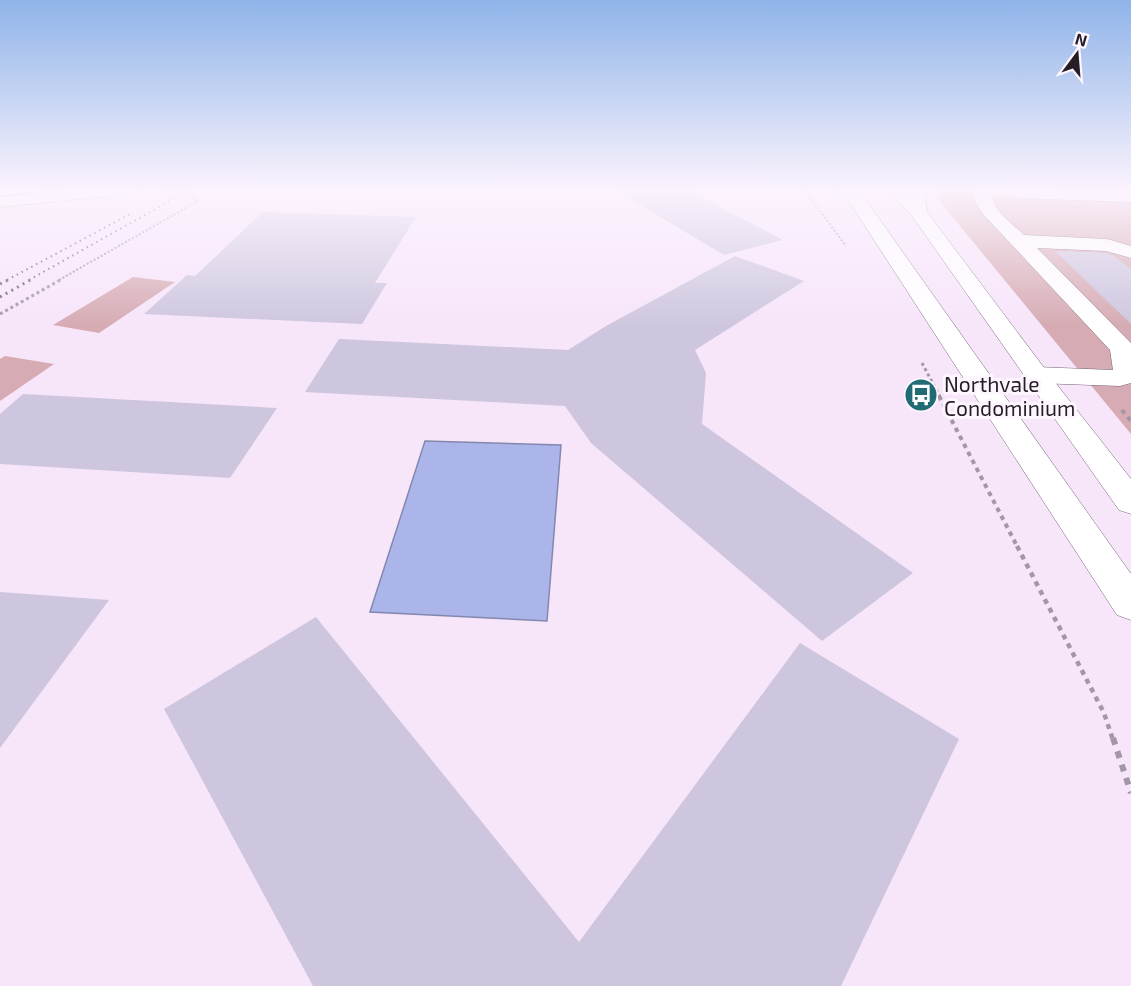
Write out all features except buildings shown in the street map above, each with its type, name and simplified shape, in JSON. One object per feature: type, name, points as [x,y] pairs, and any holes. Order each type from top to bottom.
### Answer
[{"type":"main road","points":[[880,234],[1131,604]]},
{"type":"main road","points":[[934,234],[1131,502]]},
{"type":"main road","points":[[1014,234],[1126,351],[1127,373],[1120,378],[1040,381]]},
{"type":"main road","points":[[1021,241],[1107,245],[1131,252]]},
{"type":"main road","points":[[1040,381],[1131,387]]},
{"type":"path","points":[[0,314],[140,234]]},
{"type":"path","points":[[837,234],[853,255]]},
{"type":"path","points":[[917,353],[1104,713],[1131,793]]},
{"type":"shaded area","points":[[967,234],[1131,234],[1131,434]]},
{"type":"shaded area","points":[[133,277],[175,282],[99,333],[53,325]]},
{"type":"shaded area","points":[[5,356],[54,364],[0,401],[0,359]]},
{"type":"water","points":[[425,441],[561,445],[547,621],[370,612]]},
{"type":"railway","points":[[7,280],[93,234]]},
{"type":"railway","points":[[29,280],[111,234]]},
{"type":"railway","points":[[0,284],[10,279]]},
{"type":"railway","points":[[0,297],[32,279]]},
{"type":"place","name":"Northvale Condominium","points":[[921,395]]}]
